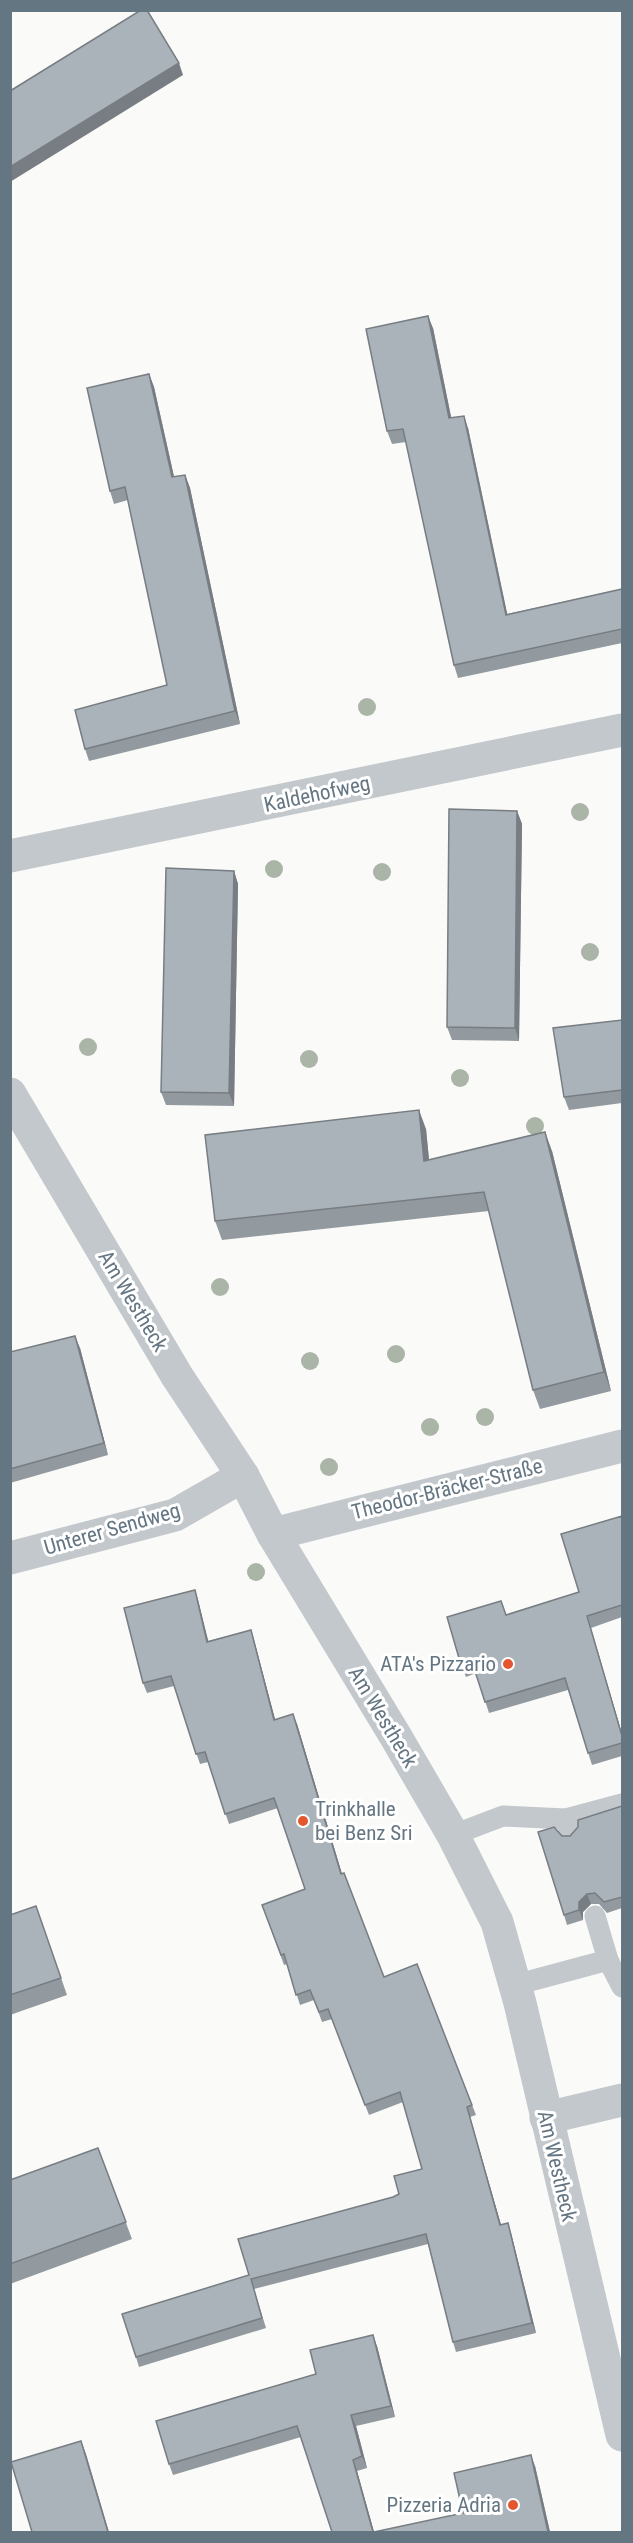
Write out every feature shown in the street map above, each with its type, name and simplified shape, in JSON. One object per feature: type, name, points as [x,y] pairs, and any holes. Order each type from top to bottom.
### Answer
[{"type":"street","name":"Kaldehofweg","points":[[10,856],[622,730]]},
{"type":"street","name":"Am Westheck","points":[[10,1094],[177,1376],[243,1476],[273,1534],[453,1835],[496,1922],[515,1985],[622,2435]]},
{"type":"street","name":"Theodor-Bräcker-Straße","points":[[273,1534],[622,1446]]},
{"type":"street","name":"Unterer Sendweg","points":[[10,1558],[175,1515],[243,1476]]},
{"type":"street","points":[[546,2118],[622,2100]]},
{"type":"lane","points":[[453,1835],[503,1816],[568,1827],[622,1804]]},
{"type":"lane","points":[[515,1985],[617,1973],[595,1916]]},
{"type":"building","points":[[141,10],[147,10],[179,63],[10,167],[10,91]]},
{"type":"building","points":[[428,316],[449,418],[464,416],[506,615],[622,589],[622,629],[454,665],[403,429],[387,431],[366,329]]},
{"type":"building","points":[[149,374],[172,477],[185,475],[235,711],[85,749],[75,710],[167,685],[125,487],[110,491],[87,388]]},
{"type":"building","points":[[449,809],[517,811],[515,1028],[447,1027]]},
{"type":"building","points":[[166,868],[234,871],[229,1093],[161,1092]]},
{"type":"building","points":[[622,1020],[622,1090],[564,1097],[553,1028]]},
{"type":"building","points":[[419,1110],[424,1161],[545,1132],[604,1372],[533,1390],[484,1192],[215,1221],[205,1135]]},
{"type":"building","points":[[75,1336],[104,1443],[10,1469],[10,1352]]},
{"type":"building","points":[[622,1516],[622,1605],[587,1616],[622,1736],[622,1743],[588,1753],[565,1678],[485,1702],[472,1662],[461,1665],[447,1617],[501,1601],[506,1615],[579,1592],[561,1534]]},
{"type":"building","points":[[195,1590],[207,1642],[251,1630],[274,1720],[293,1714],[341,1874],[344,1873],[384,1977],[417,1964],[472,2105],[467,2107],[500,2225],[508,2223],[532,2323],[453,2342],[426,2234],[251,2279],[262,2318],[136,2357],[122,2314],[249,2275],[238,2239],[393,2197],[399,2194],[394,2176],[422,2169],[400,2092],[365,2105],[328,2009],[319,2012],[310,1990],[296,1995],[284,1954],[281,1955],[262,1905],[305,1889],[274,1798],[225,1814],[205,1752],[196,1754],[171,1676],[143,1683],[124,1608]]},
{"type":"building","points":[[622,1806],[622,1897],[604,1902],[595,1893],[587,1894],[579,1902],[579,1910],[564,1915],[538,1832],[554,1827],[562,1836],[570,1836],[578,1827],[578,1820]]},
{"type":"building","points":[[36,1906],[61,1978],[10,1995],[10,1915]]},
{"type":"building","points":[[98,2148],[126,2222],[10,2264],[10,2180]]},
{"type":"building","points":[[373,2335],[391,2406],[351,2415],[362,2456],[353,2460],[373,2532],[332,2532],[297,2426],[169,2464],[156,2421],[316,2374],[310,2350]]},
{"type":"building","points":[[81,2441],[108,2532],[32,2532],[11,2462]]},
{"type":"building","points":[[531,2455],[548,2532],[374,2532],[463,2513],[454,2473]]},
{"type":"place","name":"ATA's Pizzario","points":[[508,1664]]},
{"type":"place","name":"Trinkhalle bei Benz Sri","points":[[303,1821]]},
{"type":"place","name":"Pizzeria Adria","points":[[513,2505]]}]
